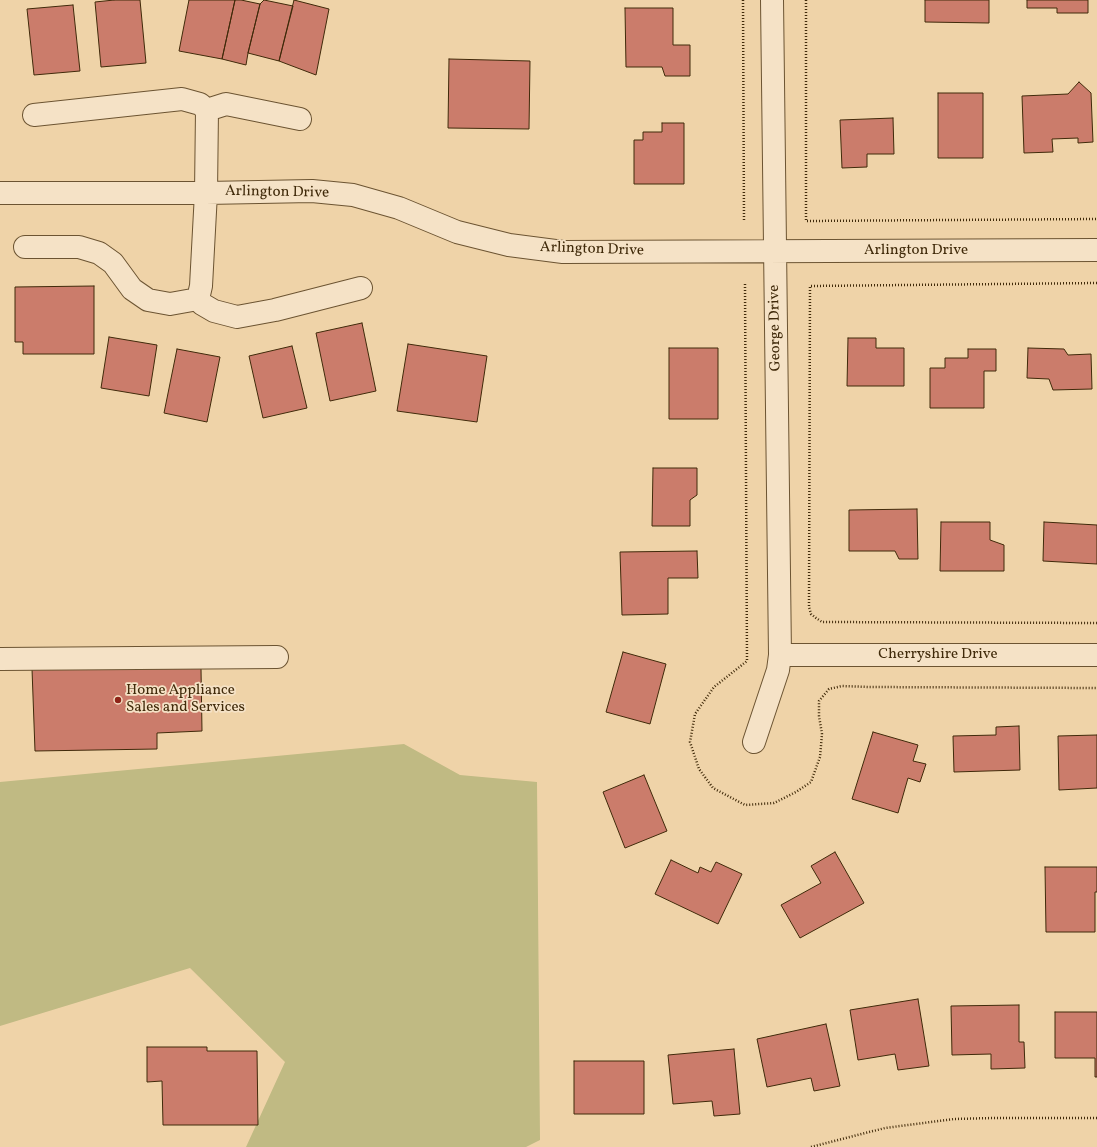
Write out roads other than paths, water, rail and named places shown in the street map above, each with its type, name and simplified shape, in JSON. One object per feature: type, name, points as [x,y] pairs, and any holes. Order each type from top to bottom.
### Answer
[{"type":"street","name":"George Drive","points":[[754,742],[778,670],[780,655],[772,0]]},
{"type":"street","points":[[34,115],[182,99],[200,104],[206,110],[206,192],[201,286],[198,299]]},
{"type":"street","points":[[206,110],[226,104],[300,119]]},
{"type":"street","name":"Arlington Drive","points":[[0,193],[312,191],[353,196],[399,208],[457,232],[509,245],[563,252],[1097,250]]},
{"type":"street","points":[[25,247],[79,247],[99,253],[113,263],[132,289],[148,300],[170,304],[198,299]]},
{"type":"street","points":[[198,299],[202,304],[214,311],[237,318],[361,288]]},
{"type":"street","name":"Cherryshire Drive","points":[[780,655],[1097,655]]},
{"type":"street","points":[[0,659],[277,657]]},
{"type":"place","name":"Home Appliance Sales and Services","points":[[118,700]]}]
